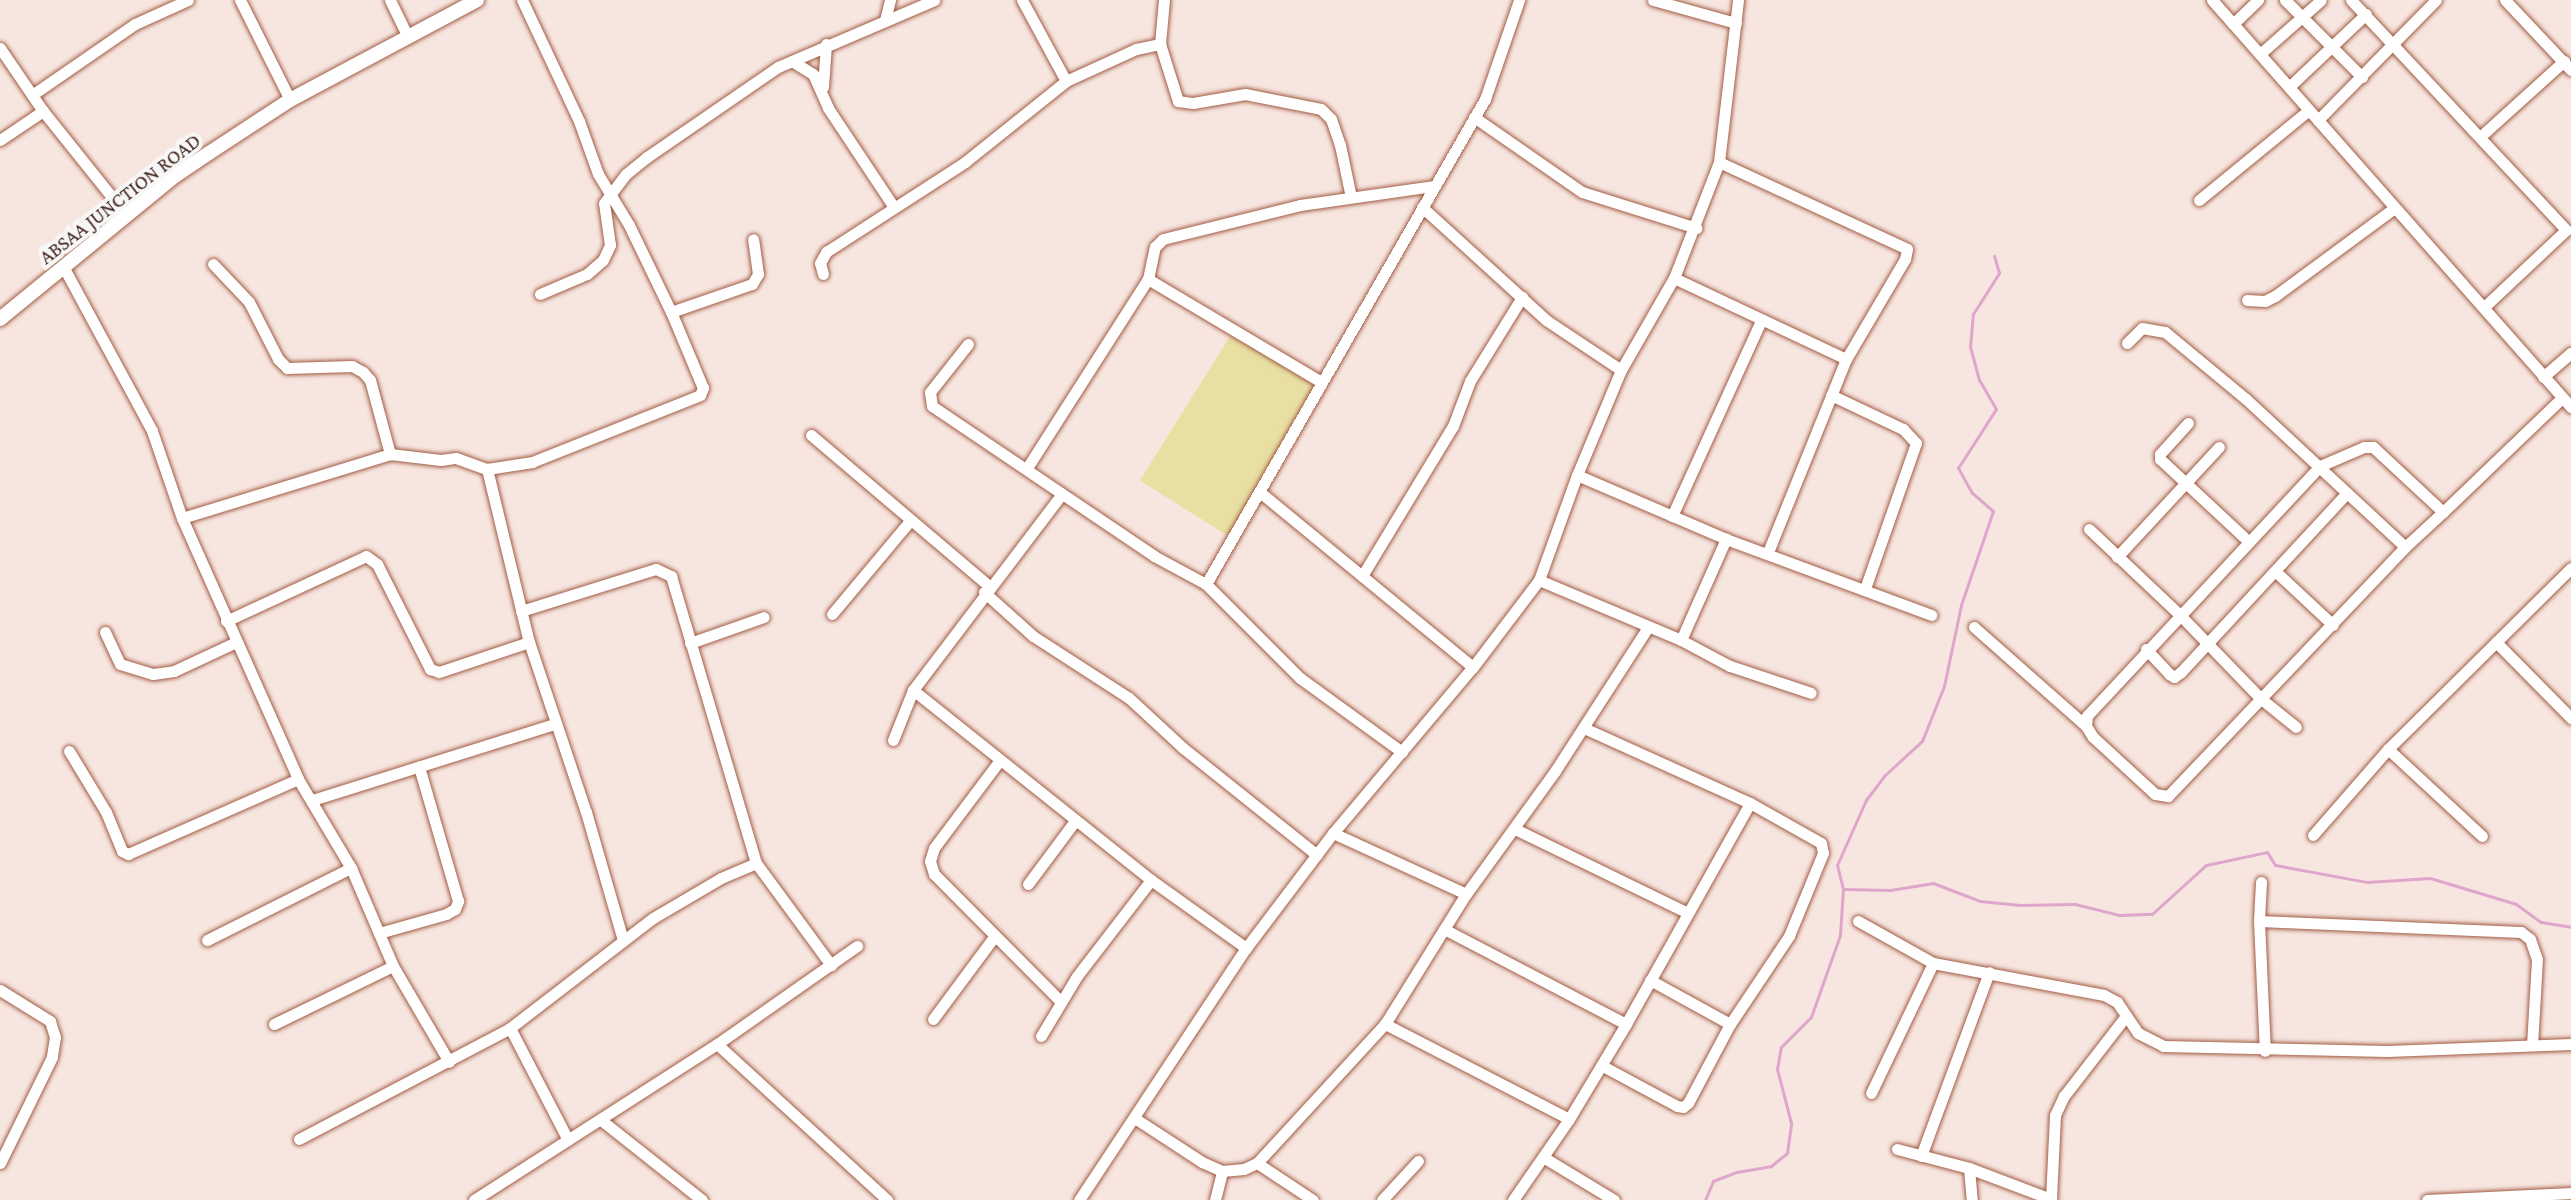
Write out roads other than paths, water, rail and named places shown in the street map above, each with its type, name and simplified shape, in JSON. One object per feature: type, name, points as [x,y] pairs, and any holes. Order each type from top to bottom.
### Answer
[{"type":"street","points":[[32,95],[135,24],[188,0]]},
{"type":"street","points":[[240,0],[290,100]]},
{"type":"street","points":[[390,0],[408,37]]},
{"type":"street","name":"ABSAA JUNCTION ROAD","points":[[0,319],[175,176],[290,100],[477,0]]},
{"type":"street","points":[[182,518],[390,454],[441,460],[456,458],[487,469],[532,462],[694,400],[703,388],[671,312],[598,174],[579,121],[522,0]]},
{"type":"street","points":[[885,20],[890,0]]},
{"type":"street","points":[[540,294],[587,274],[603,260],[610,245],[604,203],[610,193],[647,157],[758,79],[826,44],[885,20],[910,3],[934,0]]},
{"type":"street","points":[[1022,0],[1066,81]]},
{"type":"street","points":[[1164,0],[1160,44],[1175,96],[1183,104],[1245,94],[1321,109],[1331,119],[1340,145],[1351,197]]},
{"type":"street","points":[[1206,584],[1261,493],[1320,381],[1474,117],[1497,70],[1519,0]]},
{"type":"street","points":[[1653,0],[1736,23]]},
{"type":"street","points":[[1079,1200],[1136,1119],[1246,948],[1333,833],[1473,667],[1539,580],[1577,475],[1621,370],[1674,278],[1696,228],[1719,162],[1738,0]]},
{"type":"street","points":[[2212,0],[2393,209],[2571,407]]},
{"type":"street","points":[[2233,24],[2258,0]]},
{"type":"street","points":[[2285,0],[2362,77]]},
{"type":"street","points":[[2260,54],[2321,0]]},
{"type":"street","points":[[2351,0],[2395,43],[2566,232],[2484,307]]},
{"type":"street","points":[[2318,120],[2436,0]]},
{"type":"street","points":[[2481,136],[2567,66],[2505,0]]},
{"type":"street","points":[[2289,87],[2366,14]]},
{"type":"street","points":[[823,90],[826,44]]},
{"type":"street","points":[[823,274],[820,263],[826,252],[965,162],[1066,81],[1136,49],[1160,44]]},
{"type":"street","points":[[0,48],[43,111],[127,216]]},
{"type":"street","points":[[792,61],[813,74],[823,90],[828,108],[893,206]]},
{"type":"street","points":[[2199,200],[2309,110]]},
{"type":"street","points":[[0,140],[43,111]]},
{"type":"street","points":[[1474,117],[1582,192],[1696,228]]},
{"type":"street","points":[[1719,162],[1907,249],[1905,259],[1846,359],[1768,552]]},
{"type":"street","points":[[1027,468],[1148,279],[1155,247],[1163,239],[1277,210],[1433,186]]},
{"type":"street","points":[[1422,207],[1546,320],[1621,370]]},
{"type":"street","points":[[2247,300],[2265,301],[2275,296],[2393,209]]},
{"type":"street","points":[[671,312],[752,284],[758,274],[753,239]]},
{"type":"street","points":[[213,264],[249,302],[278,359],[287,368],[352,366],[363,372],[370,380],[390,454]]},
{"type":"street","points":[[64,268],[152,431],[182,518],[298,779],[351,868],[393,966],[449,1062]]},
{"type":"street","points":[[1674,278],[1846,359]]},
{"type":"street","points":[[1148,279],[1320,381]]},
{"type":"street","points":[[1362,576],[1453,426],[1470,381],[1522,297]]},
{"type":"street","points":[[1672,516],[1761,321]]},
{"type":"street","points":[[2127,343],[2142,328],[2165,332],[2320,466],[2405,547]]},
{"type":"street","points":[[968,344],[930,392],[929,402],[1027,468],[1061,495],[1154,556],[1206,584],[1300,678],[1402,752]]},
{"type":"street","points":[[2543,377],[2571,353]]},
{"type":"street","points":[[1831,395],[1903,429],[1916,443],[1865,589]]},
{"type":"street","points":[[1974,627],[2086,726],[2093,737],[2161,798],[2168,796],[2405,547],[2562,398]]},
{"type":"street","points":[[2188,423],[2159,456],[2248,541]]},
{"type":"street","points":[[811,435],[986,589],[1033,636],[1129,698],[1183,748],[1317,855]]},
{"type":"street","points":[[2117,557],[2219,447]]},
{"type":"street","points":[[2086,726],[2087,716],[2146,649],[2320,466],[2364,447],[2373,447],[2443,512]]},
{"type":"street","points":[[487,469],[529,642],[586,812],[623,940]]},
{"type":"street","points":[[1577,475],[1726,539],[1768,552],[1931,615]]},
{"type":"street","points":[[1261,493],[1473,667]]},
{"type":"street","points":[[2146,649],[2174,677],[2347,493]]},
{"type":"street","points":[[893,740],[913,690],[986,589],[1061,495]]},
{"type":"street","points":[[832,614],[909,522]]},
{"type":"street","points":[[2089,529],[2179,614],[2260,698],[2296,727]]},
{"type":"street","points":[[1681,640],[1726,539]]},
{"type":"street","points":[[226,621],[366,556],[377,564],[430,669],[439,672],[529,642]]},
{"type":"street","points":[[2313,835],[2388,749],[2571,568]]},
{"type":"street","points":[[521,611],[661,569],[671,576],[756,863],[831,965]]},
{"type":"street","points":[[2275,571],[2333,625]]},
{"type":"street","points":[[1539,580],[1681,640],[1730,666],[1811,693]]},
{"type":"street","points":[[690,643],[764,617]]},
{"type":"street","points":[[1136,1119],[1202,1162],[1222,1171],[1244,1169],[1257,1163],[1385,1024],[1466,894],[1584,728],[1648,627]]},
{"type":"street","points":[[105,632],[120,664],[153,674],[174,671],[236,642]]},
{"type":"street","points":[[2496,642],[2571,718]]},
{"type":"street","points":[[913,690],[1151,880],[1246,948]]},
{"type":"street","points":[[312,800],[555,724]]},
{"type":"street","points":[[1584,728],[1750,803],[1821,843],[1823,853],[1789,936],[1730,1024],[1683,1107],[1601,1065]]},
{"type":"street","points":[[2388,749],[2482,836]]},
{"type":"street","points":[[69,751],[106,812],[122,851],[128,854],[298,779]]},
{"type":"street","points":[[1000,760],[934,848],[930,861],[934,874],[1061,1002]]},
{"type":"street","points":[[379,933],[446,914],[455,909],[458,901],[419,767]]},
{"type":"street","points":[[1513,1200],[1569,1119],[1626,1024],[1750,803]]},
{"type":"street","points":[[1028,884],[1075,821]]},
{"type":"street","points":[[1515,829],[1688,913]]},
{"type":"street","points":[[1333,833],[1466,894]]},
{"type":"street","points":[[299,1139],[510,1028],[623,940],[688,897],[756,863]]},
{"type":"street","points":[[207,940],[351,868]]},
{"type":"street","points":[[1041,1036],[1061,1002],[1151,880]]},
{"type":"street","points":[[2261,882],[2259,921],[2265,1051]]},
{"type":"street","points":[[1858,921],[1933,963],[2104,995],[2117,1002],[2138,1033],[2163,1046],[2265,1051],[2571,1044]]},
{"type":"street","points":[[2259,921],[2521,932],[2530,939],[2537,959],[2532,1045]]},
{"type":"street","points":[[1444,929],[1626,1024]]},
{"type":"street","points":[[933,1019],[994,937]]},
{"type":"street","points":[[474,1200],[717,1044],[857,946]]},
{"type":"street","points":[[1871,1093],[1933,963]]},
{"type":"street","points":[[274,1024],[393,966]]},
{"type":"street","points":[[1921,1156],[1989,972]]},
{"type":"street","points":[[1650,980],[1730,1024]]},
{"type":"street","points":[[0,990],[50,1021],[55,1037],[52,1057],[0,1163]]},
{"type":"street","points":[[1897,1149],[1969,1168],[2051,1199],[2055,1115],[2064,1096],[2125,1017]]},
{"type":"street","points":[[1385,1024],[1569,1119]]},
{"type":"street","points":[[510,1028],[568,1140]]},
{"type":"street","points":[[717,1044],[887,1200]]},
{"type":"street","points":[[601,1120],[702,1200]]},
{"type":"street","points":[[1543,1157],[1614,1200]]},
{"type":"street","points":[[1382,1200],[1418,1161]]},
{"type":"street","points":[[1257,1163],[1313,1200]]},
{"type":"street","points":[[1969,1168],[1972,1200]]},
{"type":"street","points":[[1215,1200],[1222,1171]]},
{"type":"street","points":[[2427,1200],[2571,1193]]},
{"type":"waterway","points":[[1705,1200],[1713,1181],[1737,1172],[1771,1166],[1787,1153],[1791,1123],[1777,1069],[1781,1047],[1811,1017],[1840,935],[1843,889],[1837,865],[1866,800],[1885,775],[1922,741],[1944,686],[1961,605],[1993,511],[1972,493],[1958,468],[1996,409],[1979,380],[1970,347],[1973,314],[1999,273],[1994,256]]},
{"type":"waterway","points":[[1844,889],[1890,890],[1933,883],[1980,901],[2020,905],[2075,904],[2119,915],[2152,914],[2206,865],[2267,852],[2275,865],[2367,882],[2430,878],[2516,904],[2541,922],[2571,927]]}]
